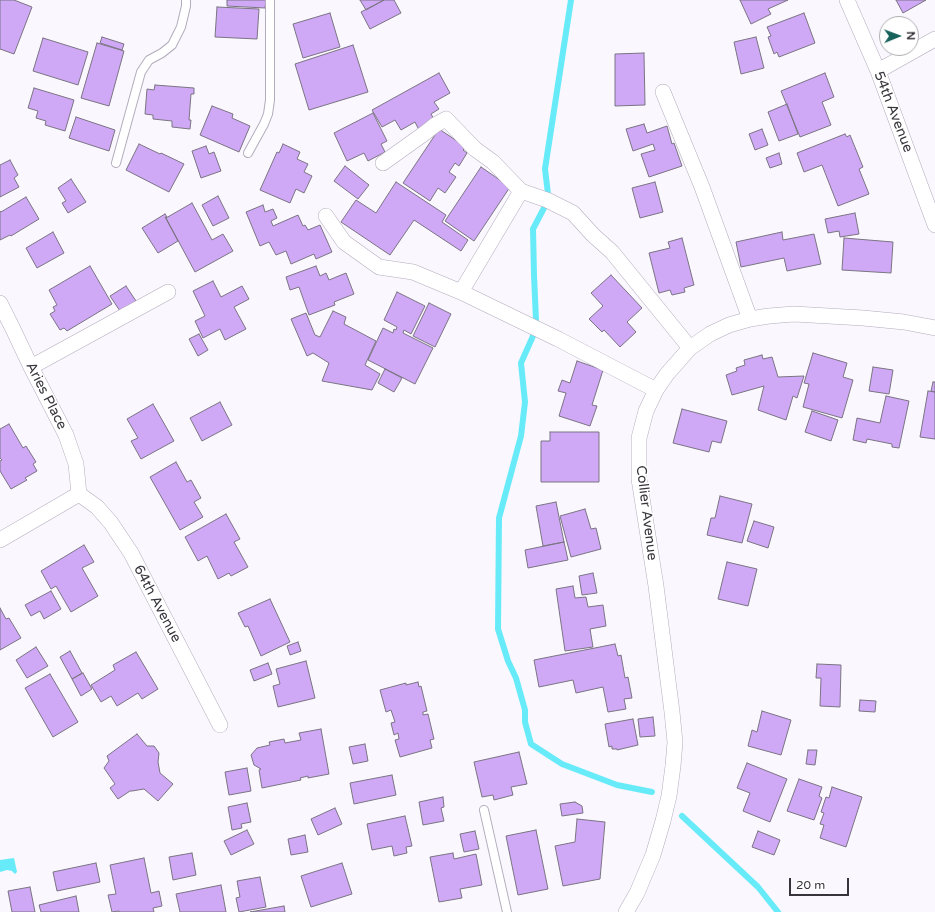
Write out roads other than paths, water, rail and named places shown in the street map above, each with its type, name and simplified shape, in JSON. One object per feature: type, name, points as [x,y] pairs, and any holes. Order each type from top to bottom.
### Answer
[{"type":"street","name":"54th Avenue","points":[[847,0],[878,71],[935,225]]},
{"type":"street","points":[[878,71],[935,39]]},
{"type":"street","points":[[663,92],[702,187],[750,319]]},
{"type":"street","points":[[383,163],[435,125],[446,119],[475,149],[492,162],[521,191],[547,200],[573,213],[593,235],[612,252],[690,348]]},
{"type":"street","points":[[461,292],[521,191]]},
{"type":"street","points":[[326,216],[344,242],[379,267],[413,272],[461,292],[558,339],[656,390]]},
{"type":"street","points":[[31,367],[168,292]]},
{"type":"street","name":"Aries Place","points":[[0,303],[66,435],[76,464],[79,494]]},
{"type":"street","name":"Collier Avenue","points":[[626,912],[637,893],[653,855],[663,821],[669,796],[675,742],[657,594],[639,479],[639,438],[646,411],[656,390],[667,374],[690,348],[710,334],[729,325],[750,319],[794,314],[904,322],[935,328]]},
{"type":"street","points":[[0,540],[79,494]]},
{"type":"street","name":"64th Avenue","points":[[79,494],[97,507],[111,523],[131,553],[220,725]]},
{"type":"lane","points":[[116,163],[141,72],[149,60],[162,53],[172,45],[181,27],[186,0]]},
{"type":"lane","points":[[248,153],[268,114],[270,100],[270,0]]},
{"type":"lane","points":[[484,810],[507,912]]},
{"type":"water","points":[[14,858],[17,872],[15,874],[12,871],[7,870],[0,872],[0,860]]},
{"type":"waterway","points":[[548,194],[545,169],[571,0]]},
{"type":"waterway","points":[[544,208],[533,229],[536,320],[533,336],[521,363],[525,402],[521,436],[499,518],[498,629],[508,661],[516,678],[525,710],[525,722],[531,744],[562,764],[617,785],[652,792]]},
{"type":"waterway","points":[[682,816],[758,887],[778,912]]}]
